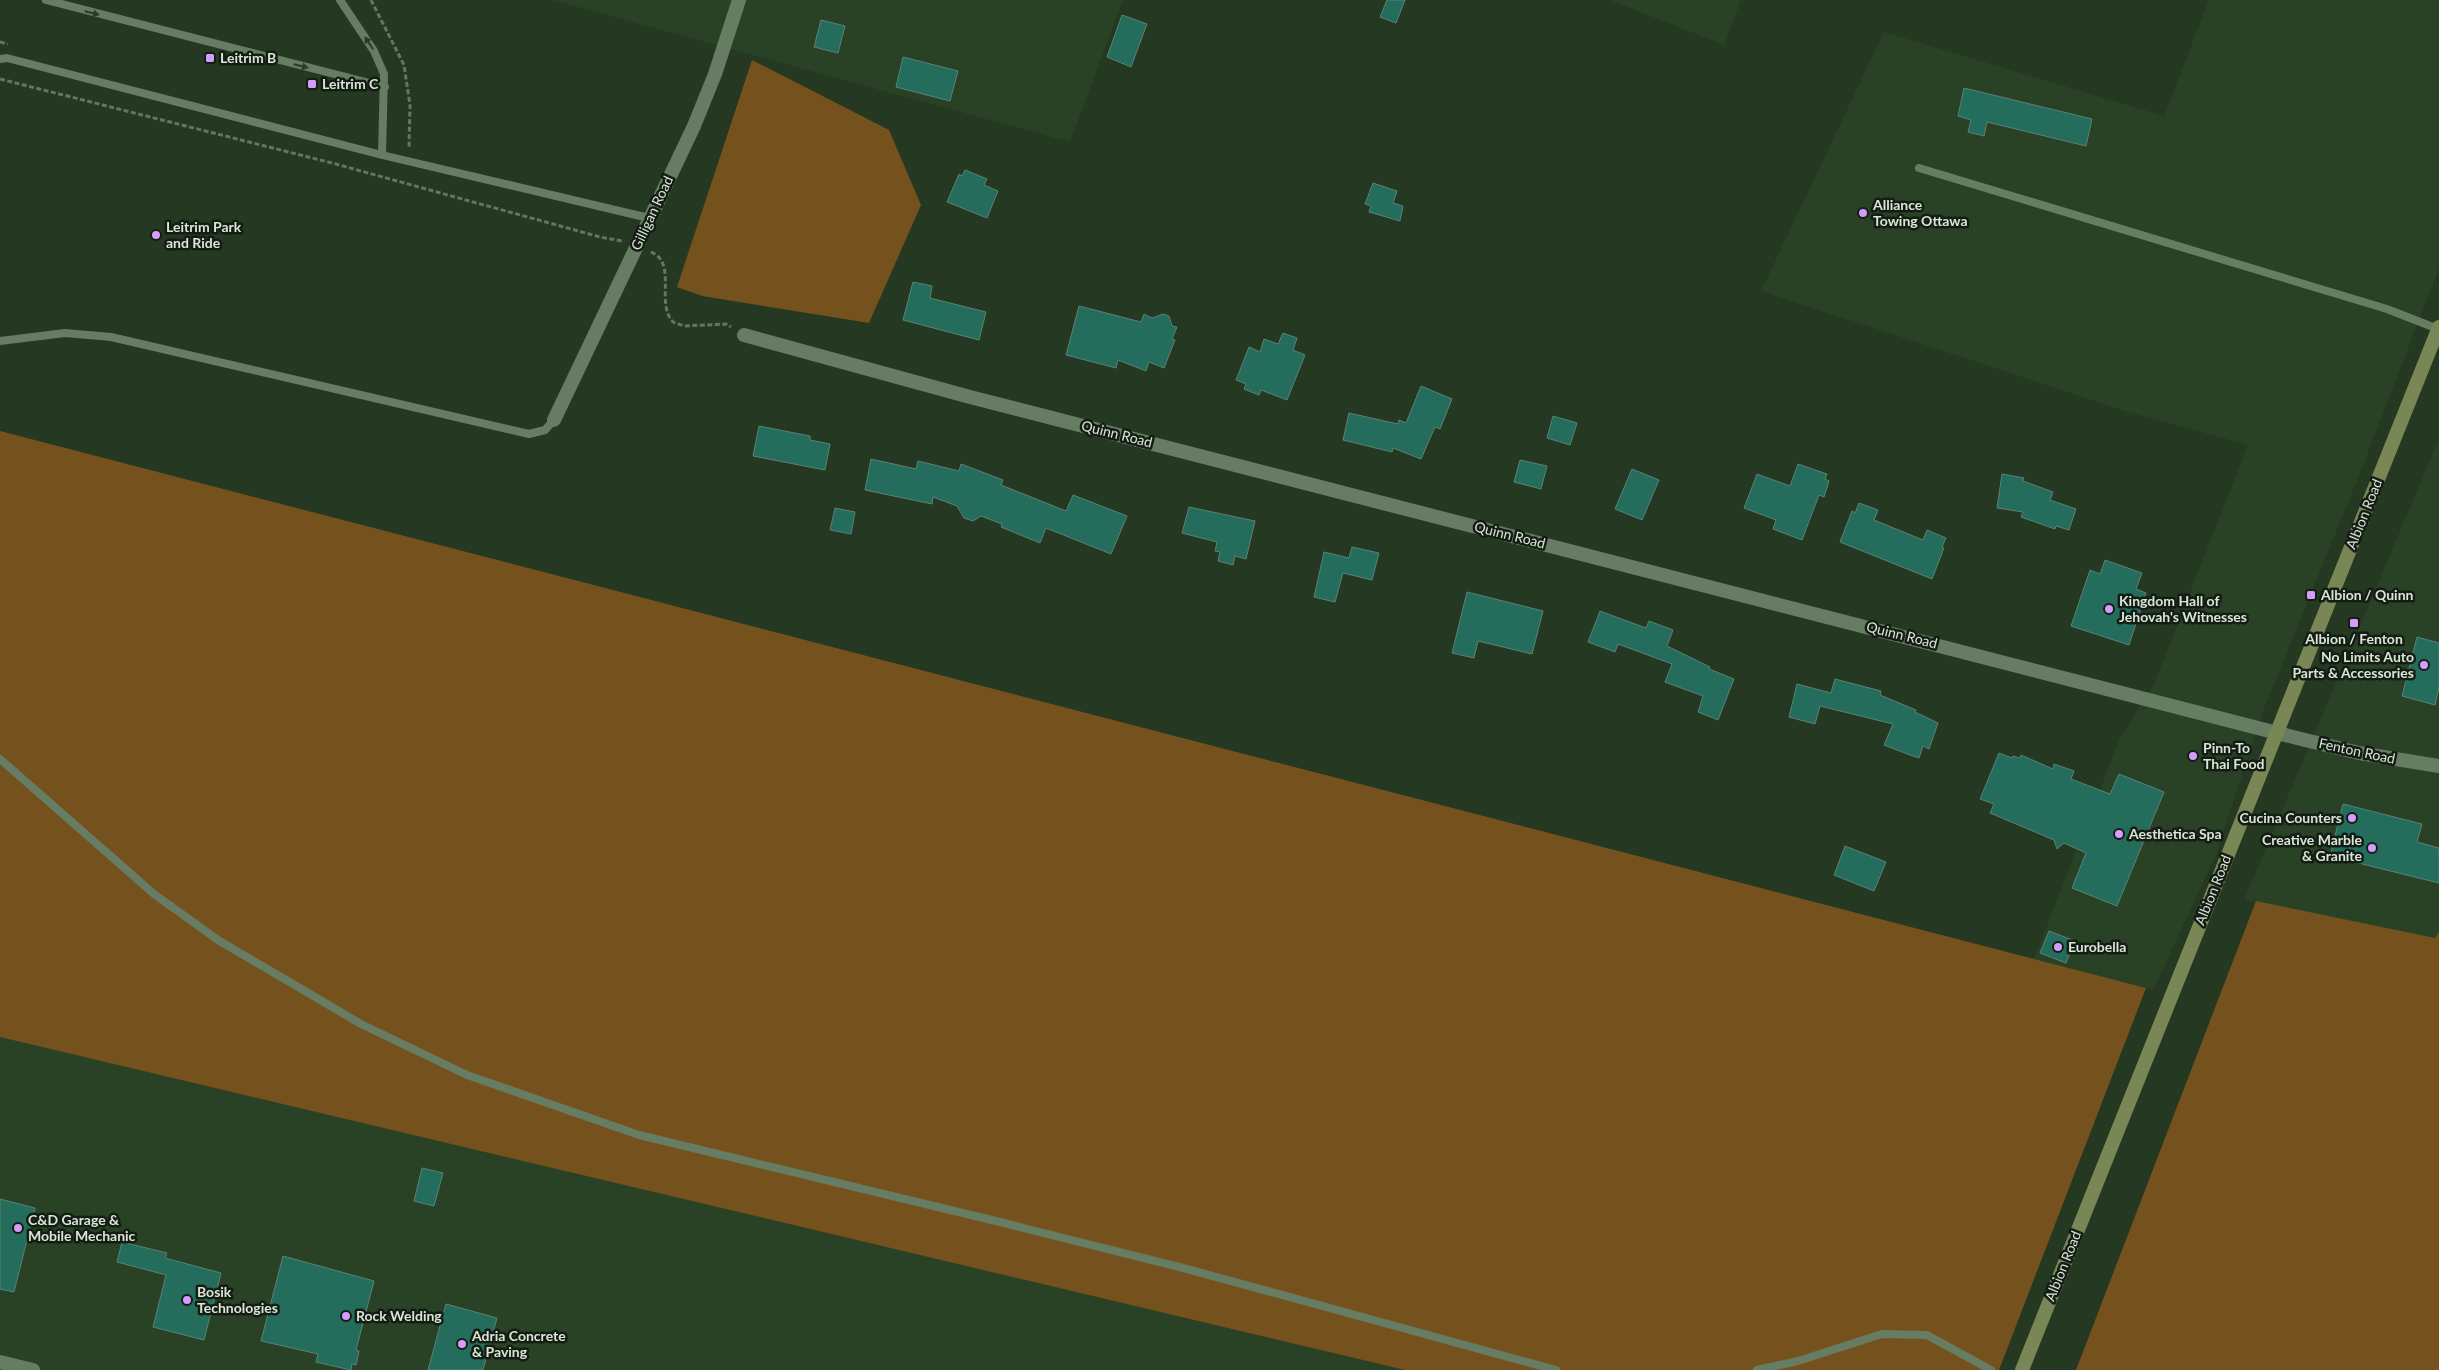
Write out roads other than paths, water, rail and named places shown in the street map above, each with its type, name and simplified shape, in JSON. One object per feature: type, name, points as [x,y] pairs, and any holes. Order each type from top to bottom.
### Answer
[{"type":"main road","name":"Albion Road","points":[[2022,1370],[2276,731],[2439,328]]},
{"type":"street","name":"Gilligan Road","points":[[554,420],[694,126],[712,82],[738,0]]},
{"type":"street","name":"Quinn Road","points":[[744,335],[999,404],[2276,731]]},
{"type":"street","name":"Fenton Road","points":[[2276,731],[2359,753],[2439,766]]},
{"type":"street","points":[[0,1362],[33,1370]]},
{"type":"lane","points":[[46,0],[385,88]]},
{"type":"lane","points":[[340,0],[379,60],[385,88],[382,155]]},
{"type":"lane","points":[[0,59],[7,58],[382,155],[649,218]]},
{"type":"lane","points":[[1919,168],[2387,309],[2439,328]]},
{"type":"lane","points":[[0,341],[65,333],[96,335],[529,434],[545,430],[554,420]]},
{"type":"lane","points":[[0,759],[154,894],[218,940],[361,1024],[467,1075],[639,1135],[1150,1260],[1556,1370]]},
{"type":"lane","points":[[1757,1370],[1798,1362],[1882,1334],[1927,1335],[1991,1370]]},
{"type":"place","name":"Leitrim B","points":[[210,58]]},
{"type":"place","name":"Leitrim C","points":[[312,84]]},
{"type":"place","name":"Alliance Towing Ottawa","points":[[1863,213]]},
{"type":"place","name":"Leitrim Park and Ride","points":[[156,235]]},
{"type":"place","name":"Albion / Quinn","points":[[2311,595]]},
{"type":"place","name":"Kingdom Hall of Jehovah's Witnesses","points":[[2109,609]]},
{"type":"place","name":"Albion / Fenton","points":[[2354,623]]},
{"type":"place","name":"No Limits Auto Parts & Accessories","points":[[2424,665]]},
{"type":"place","name":"Pinn-To Thai Food","points":[[2193,756]]},
{"type":"place","name":"Cucina Counters","points":[[2352,818]]},
{"type":"place","name":"Aesthetica Spa","points":[[2119,834]]},
{"type":"place","name":"Creative Marble & Granite","points":[[2372,848]]},
{"type":"place","name":"Eurobella","points":[[2058,947]]},
{"type":"place","name":"C&D Garage & Mobile Mechanic","points":[[18,1228]]},
{"type":"place","name":"Bosik Technologies","points":[[187,1300]]},
{"type":"place","name":"Rock Welding","points":[[346,1316]]},
{"type":"place","name":"Adria Concrete & Paving","points":[[462,1344]]}]
